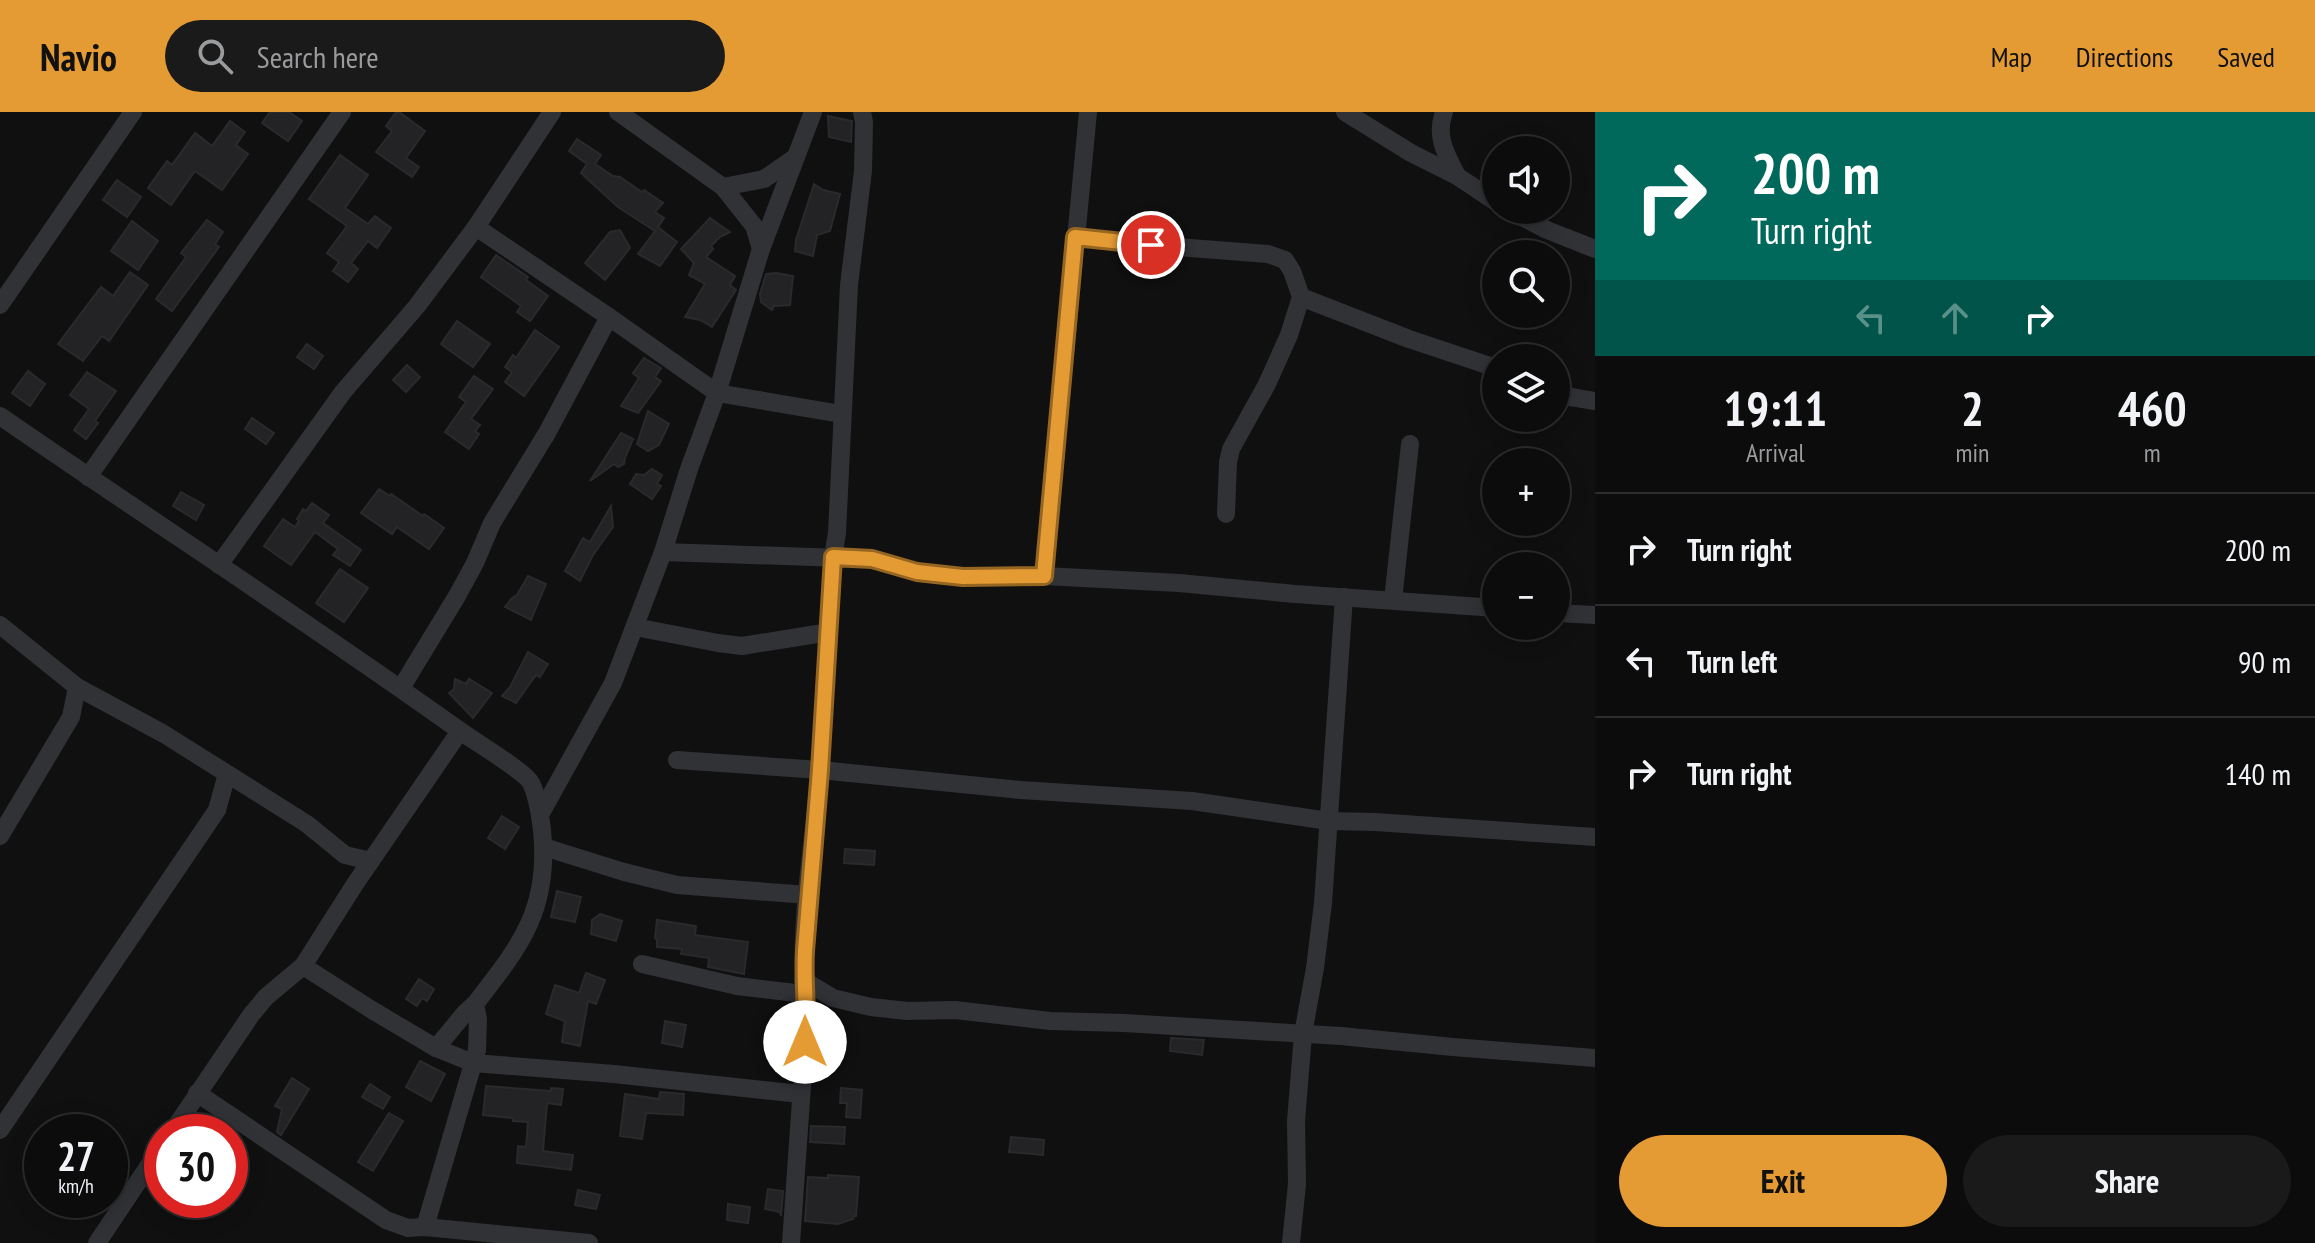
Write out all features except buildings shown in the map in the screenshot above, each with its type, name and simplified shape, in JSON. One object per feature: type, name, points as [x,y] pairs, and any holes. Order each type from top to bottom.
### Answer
[{"type":"street","points":[[0,305],[133,112]]},
{"type":"street","points":[[88,477],[342,112]]},
{"type":"street","points":[[219,565],[343,392],[417,306],[476,227],[552,112]]},
{"type":"street","points":[[618,112],[723,187],[754,226],[761,249]]},
{"type":"street","points":[[540,815],[613,683],[635,627],[717,393],[761,249],[813,112]]},
{"type":"street","points":[[791,1243],[807,1015],[804,987],[808,895],[837,533],[849,285],[863,171],[862,112]]},
{"type":"street","points":[[1044,576],[1088,112]]},
{"type":"street","points":[[1345,112],[1482,193]]},
{"type":"street","points":[[1444,112],[1439,131],[1442,148],[1457,176]]},
{"type":"street","points":[[723,187],[764,179],[796,157]]},
{"type":"street","points":[[1535,224],[1595,249]]},
{"type":"street","points":[[476,227],[717,393],[841,414]]},
{"type":"street","points":[[1075,237],[1268,254],[1285,260],[1292,271],[1301,297],[1289,335],[1267,384],[1231,449],[1226,514]]},
{"type":"street","points":[[1301,297],[1482,363]]},
{"type":"street","points":[[401,688],[463,585],[492,523],[553,423],[609,317]]},
{"type":"street","points":[[1570,397],[1595,401]]},
{"type":"street","points":[[0,416],[531,780],[544,847],[544,873],[531,924],[475,1004],[436,1048]]},
{"type":"street","points":[[1393,600],[1410,444]]},
{"type":"street","points":[[663,552],[872,559],[917,572],[963,577],[1044,576],[1179,583],[1482,607]]},
{"type":"street","points":[[1291,1243],[1297,1184],[1296,1121],[1303,1034],[1317,955],[1344,597]]},
{"type":"street","points":[[1570,614],[1595,615]]},
{"type":"street","points":[[0,625],[77,687],[164,734],[307,824],[345,855],[371,861]]},
{"type":"street","points":[[635,627],[742,646],[829,632]]},
{"type":"street","points":[[0,836],[71,717],[77,687]]},
{"type":"street","points":[[71,717],[100,699]]},
{"type":"street","points":[[184,1114],[266,997],[303,966],[460,731]]},
{"type":"street","points":[[677,760],[820,770],[1021,790],[1192,801],[1329,821],[1595,837]]},
{"type":"street","points":[[0,1130],[217,810],[227,774]]},
{"type":"street","points":[[531,780],[562,775]]},
{"type":"street","points":[[217,810],[249,789]]},
{"type":"street","points":[[544,847],[677,885],[808,895]]},
{"type":"street","points":[[345,855],[355,884]]},
{"type":"street","points":[[642,964],[737,986],[804,987],[871,1007],[907,1011],[955,1010],[1050,1021],[1303,1034],[1595,1058]]},
{"type":"street","points":[[303,966],[436,1048],[473,1063],[800,1094]]},
{"type":"street","points":[[807,1015],[833,998]]},
{"type":"street","points":[[412,1233],[477,1050],[475,1004]]},
{"type":"street","points":[[197,1093],[386,1220],[412,1233],[589,1243]]},
{"type":"street","points":[[103,1241],[144,1175]]},
{"type":"route","points":[[805,1042],[807,1015],[803,980],[833,557],[872,559],[917,572],[963,577],[1044,576],[1075,237],[1151,245]]}]
